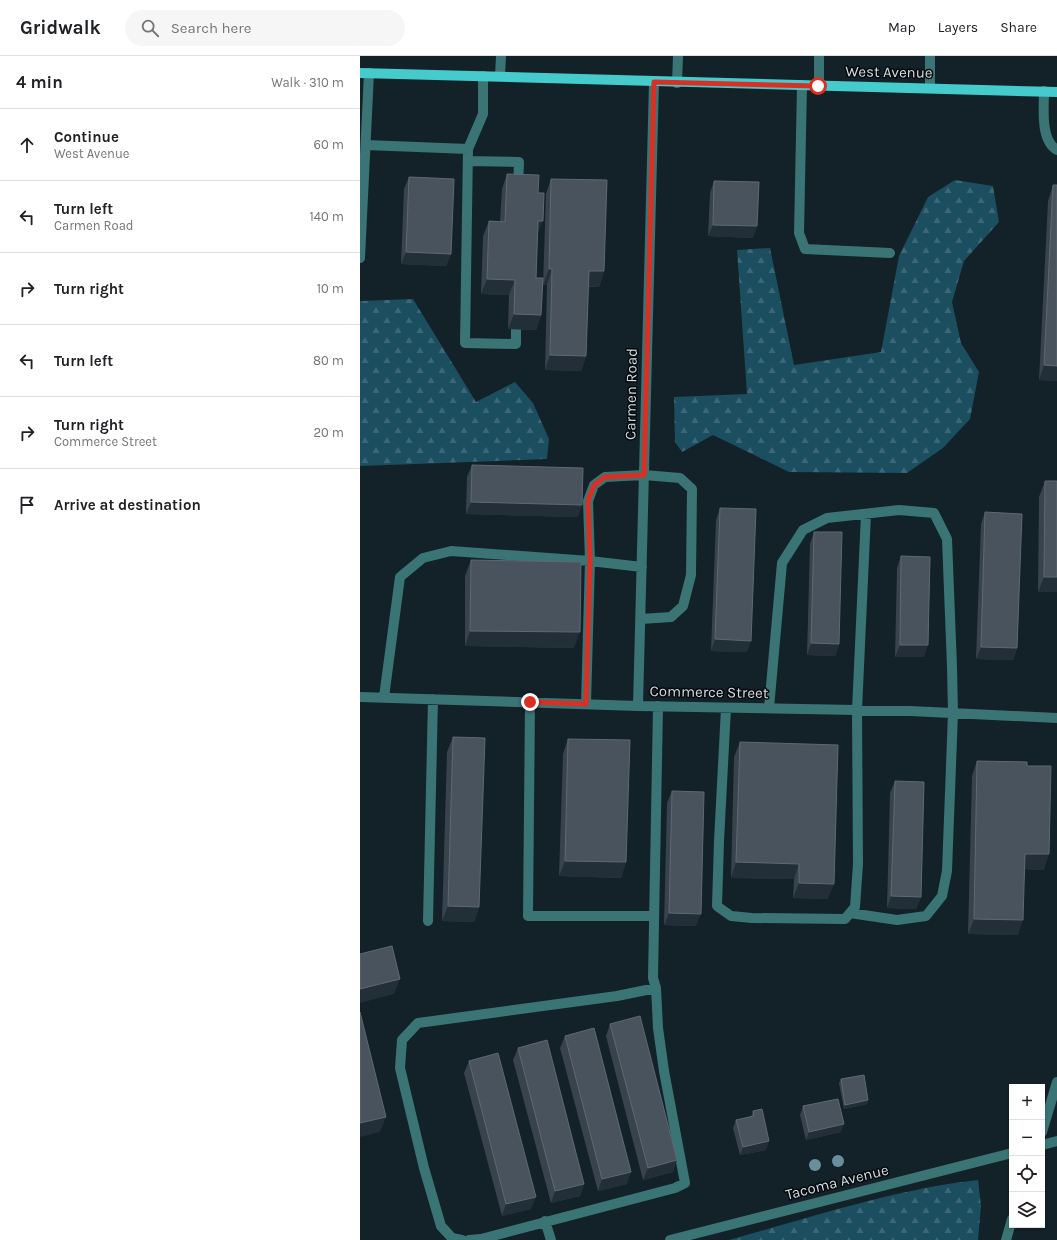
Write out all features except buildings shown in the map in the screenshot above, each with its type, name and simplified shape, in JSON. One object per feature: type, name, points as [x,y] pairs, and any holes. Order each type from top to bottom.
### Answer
[{"type":"main road","name":"West Avenue","points":[[364,73],[1057,92]]},
{"type":"street","points":[[500,76],[501,56]]},
{"type":"street","points":[[677,82],[678,56]]},
{"type":"street","points":[[818,86],[820,56]]},
{"type":"street","points":[[930,56],[930,88]]},
{"type":"street","points":[[360,258],[366,145],[364,73]]},
{"type":"street","points":[[483,76],[483,114],[468,149],[465,343],[516,344],[516,329]]},
{"type":"street","name":"Carmen Road","points":[[638,706],[654,82]]},
{"type":"street","points":[[802,85],[799,233],[805,249],[890,253]]},
{"type":"street","points":[[1044,91],[1044,131],[1054,148],[1057,150]]},
{"type":"street","points":[[366,145],[468,149]]},
{"type":"street","points":[[468,161],[519,162],[518,190]]},
{"type":"street","points":[[586,704],[590,560],[588,501],[594,485],[605,477],[644,475],[680,478],[692,488],[691,575],[683,606],[671,617],[640,619]]},
{"type":"street","points":[[770,708],[782,563],[803,530],[827,518],[899,510],[934,513],[947,539],[953,713],[947,871],[942,896],[926,916],[897,920],[850,913]]},
{"type":"street","points":[[726,708],[717,906],[731,916],[752,918],[845,919],[855,908],[858,864],[857,710],[866,514]]},
{"type":"street","points":[[384,697],[400,577],[423,558],[451,551],[590,560],[642,567]]},
{"type":"street","name":"Commerce Street","points":[[360,697],[638,706],[857,710],[1057,718]]},
{"type":"street","points":[[428,921],[433,699]]},
{"type":"street","points":[[530,702],[528,916],[654,916]]},
{"type":"street","points":[[469,1240],[481,1239],[675,1188],[686,1183],[664,1071],[658,1028],[656,988],[653,978],[658,706]]},
{"type":"street","points":[[462,1240],[452,1238],[441,1226],[424,1168],[400,1068],[402,1040],[418,1023],[603,998],[656,988]]},
{"type":"street","points":[[1045,1122],[1057,1082]]},
{"type":"street","points":[[1045,1144],[1057,1141]]},
{"type":"street","name":"Tacoma Avenue","points":[[670,1240],[1009,1154]]},
{"type":"street","points":[[545,1221],[551,1240]]},
{"type":"street","points":[[1006,1240],[1009,1228]]},
{"type":"green space","points":[[955,180],[993,186],[999,222],[964,261],[952,302],[961,343],[979,372],[970,419],[943,448],[907,473],[789,472],[713,435],[682,452],[675,442],[674,397],[747,394],[737,250],[770,248],[794,365],[881,352],[899,256],[928,197]]},
{"type":"green space","points":[[413,299],[476,402],[515,382],[533,403],[549,439],[547,459],[360,466],[360,301]]},
{"type":"green space","points":[[978,1180],[981,1206],[978,1240],[729,1240],[884,1197],[947,1184]]},
{"type":"route","points":[[530,702],[586,704],[590,560],[588,501],[594,485],[605,477],[644,475],[654,82],[818,86]]}]
